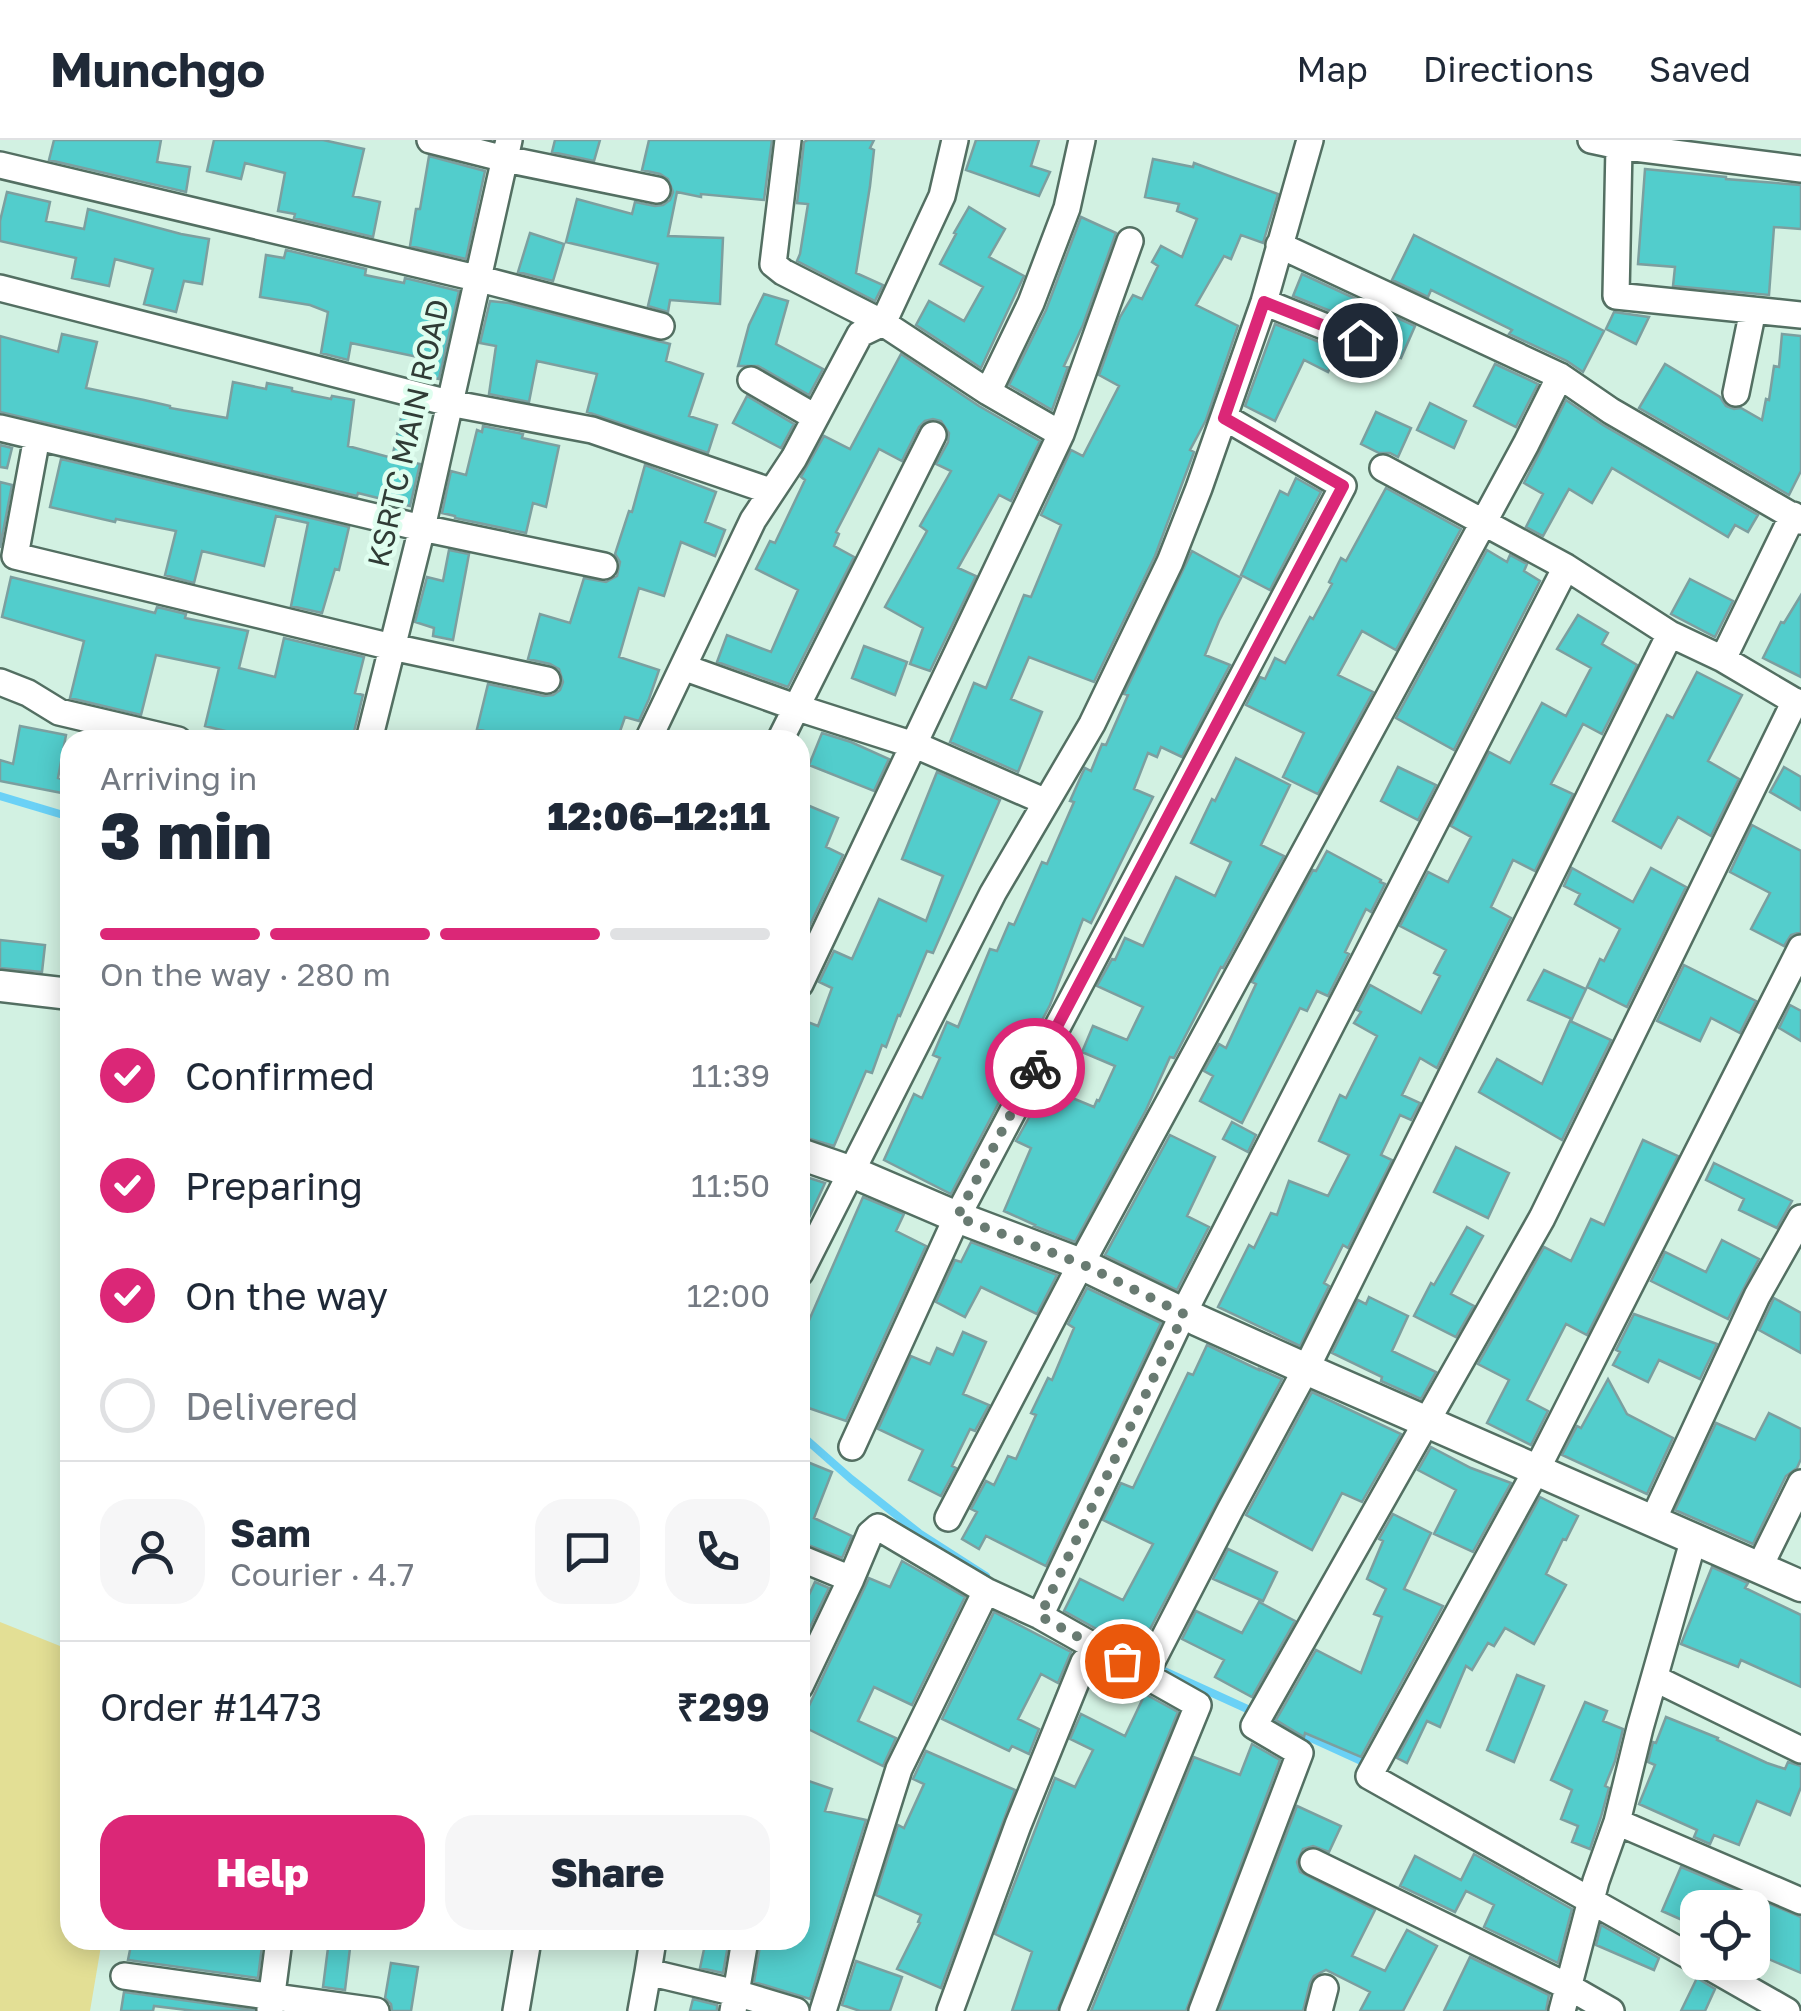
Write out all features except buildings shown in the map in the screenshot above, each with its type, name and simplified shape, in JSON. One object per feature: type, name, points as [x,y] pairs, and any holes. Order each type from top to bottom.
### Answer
[{"type":"street","points":[[430,140],[507,149],[657,190]]},
{"type":"street","points":[[788,140],[774,264],[883,323],[1061,434]]},
{"type":"street","points":[[653,730],[753,520],[794,458],[860,334],[883,323],[942,196],[955,140]]},
{"type":"street","points":[[988,392],[1031,302],[1067,208],[1082,140]]},
{"type":"street","points":[[1591,140],[1801,169]]},
{"type":"street","points":[[810,1254],[993,893],[1092,724],[1170,562],[1264,302],[1305,141]]},
{"type":"street","points":[[1620,143],[1616,296],[1801,315]]},
{"type":"street","name":"KSRTC MAIN ROAD","points":[[371,730],[422,528],[507,149]]},
{"type":"street","points":[[0,166],[476,278],[661,326]]},
{"type":"street","points":[[810,963],[1061,434],[1130,241]]},
{"type":"street","points":[[1279,246],[1560,376],[1611,411],[1797,518],[1723,659]]},
{"type":"street","points":[[0,288],[449,403],[592,430],[770,490]]},
{"type":"street","points":[[1264,302],[1360,340]]},
{"type":"street","points":[[1736,393],[1753,310]]},
{"type":"street","points":[[948,1518],[1560,376]]},
{"type":"street","points":[[752,380],[816,417]]},
{"type":"street","points":[[852,1447],[957,1217],[1343,486],[1224,418]]},
{"type":"street","points":[[0,428],[422,528],[604,566]]},
{"type":"street","points":[[785,730],[933,435]]},
{"type":"street","points":[[37,437],[15,556],[547,680]]},
{"type":"street","points":[[1202,2011],[1300,1753],[1260,1716],[1542,1218],[1798,703],[1723,659],[1670,634],[1566,567],[1384,468]]},
{"type":"street","points":[[1040,1616],[1184,1314],[1566,567]]},
{"type":"street","points":[[1145,1675],[1306,1369],[1670,634]]},
{"type":"street","points":[[683,666],[912,744],[1046,802]]},
{"type":"street","points":[[1,686],[28,693],[59,712],[136,730]]},
{"type":"street","points":[[1680,1950],[1593,1894],[1374,1766],[1537,1468],[1801,948]]},
{"type":"street","points":[[0,986],[60,993]]},
{"type":"street","points":[[810,1157],[1082,1264],[1306,1369],[1801,1586]]},
{"type":"street","points":[[1654,1520],[1758,1296],[1801,1218]]},
{"type":"street","points":[[1760,1566],[1801,1482]]},
{"type":"street","points":[[810,1661],[870,1534],[878,1527],[986,1591],[1040,1616],[1198,1704],[1073,2011]]},
{"type":"street","points":[[1565,1999],[1694,1538]]},
{"type":"street","points":[[810,1562],[851,1579]]},
{"type":"street","points":[[823,2011],[898,1769],[986,1591]]},
{"type":"street","points":[[950,2011],[1018,1825],[1084,1662],[1098,1647]]},
{"type":"street","points":[[1656,1678],[1801,1750]]},
{"type":"street","points":[[1617,1822],[1801,1902]]},
{"type":"street","points":[[1313,1862],[1565,1999],[1610,2011]]},
{"type":"street","points":[[270,2004],[278,1950]]},
{"type":"street","points":[[516,2011],[526,1950]]},
{"type":"street","points":[[641,2011],[651,1950]]},
{"type":"street","points":[[734,2002],[743,1950]]},
{"type":"street","points":[[648,1972],[734,2002],[796,2011]]},
{"type":"street","points":[[124,1976],[270,2004],[376,2011]]},
{"type":"street","points":[[1731,1980],[1787,2011]]},
{"type":"shaded area","points":[[0,1622],[60,1646],[60,1950],[100,1950],[90,2011],[0,2011]]},
{"type":"waterway","points":[[0,796],[60,814]]},
{"type":"waterway","points":[[810,1443],[919,1533],[986,1576]]},
{"type":"waterway","points":[[1153,1666],[1368,1764]]},
{"type":"way so far","points":[[1035,1068],[957,1217],[1082,1264],[1184,1314],[1040,1616],[1122,1661]]},
{"type":"route","points":[[1035,1068],[1343,486],[1224,418],[1264,302],[1360,340]]}]
